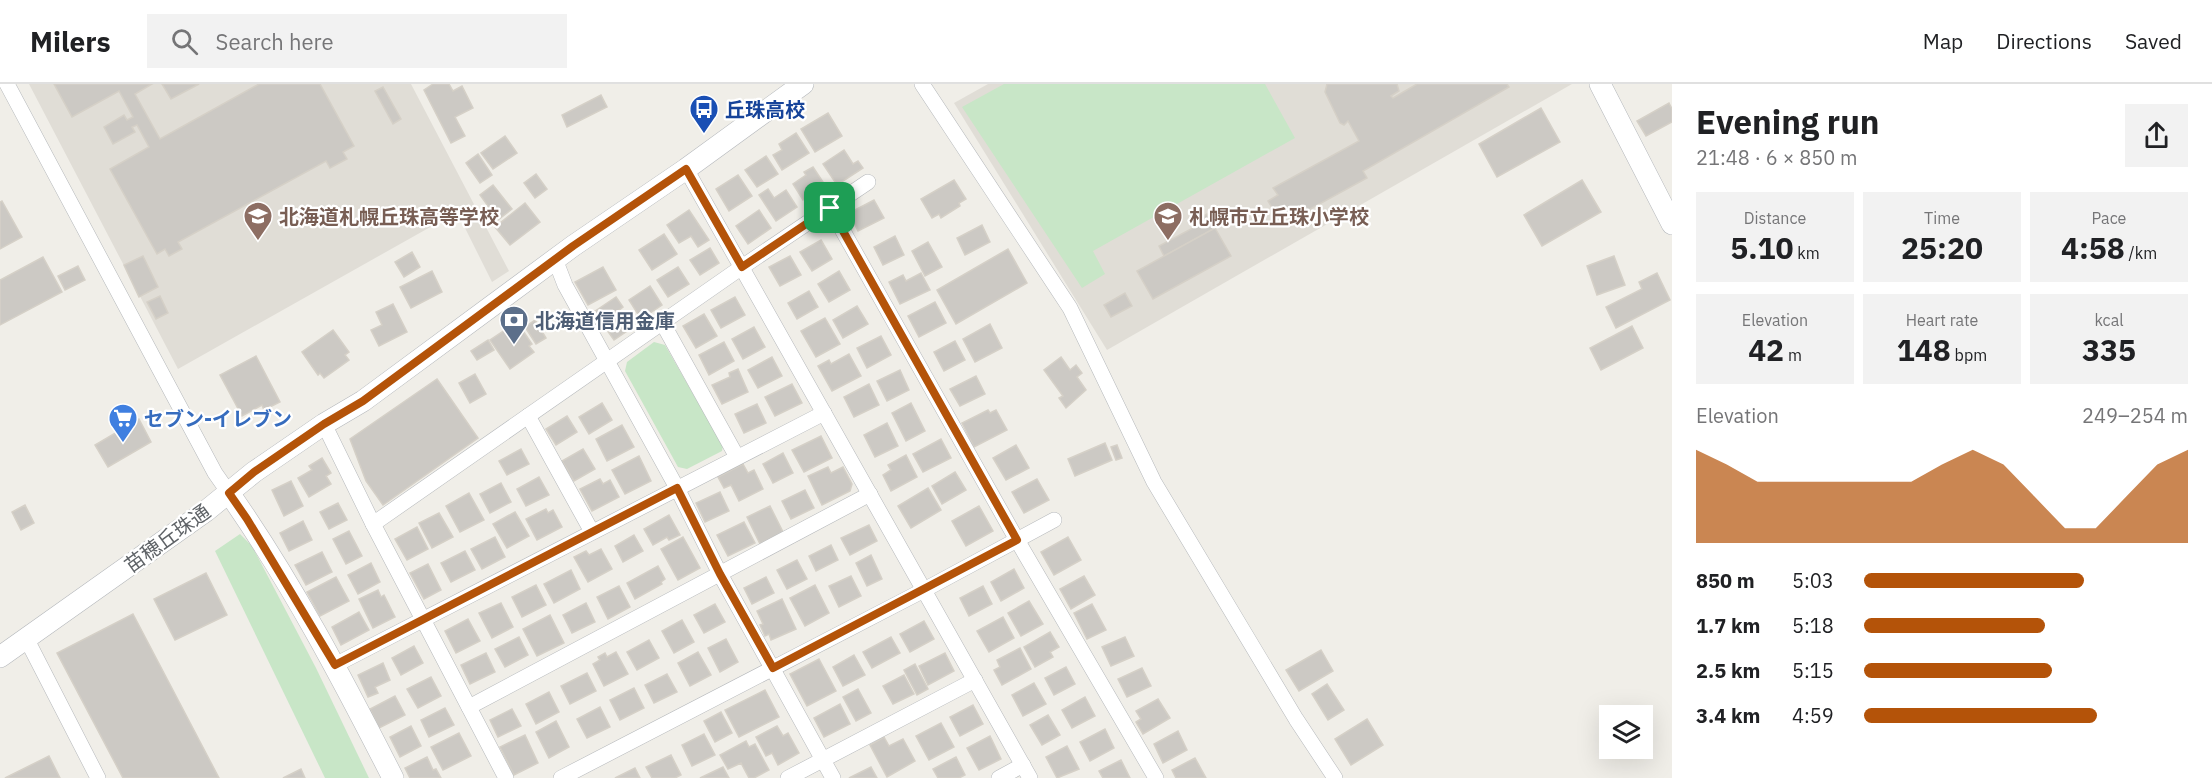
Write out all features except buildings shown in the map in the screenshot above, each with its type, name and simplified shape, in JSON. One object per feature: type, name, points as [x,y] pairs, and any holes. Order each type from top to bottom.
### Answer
[{"type":"street","points":[[7,84],[215,472],[247,519],[335,665],[393,778]]},
{"type":"street","name":"苗穂丘珠通","points":[[0,657],[229,493],[254,472],[324,424],[363,401],[555,259],[686,169],[803,84]]},
{"type":"street","points":[[922,84],[1070,308],[1154,482],[1296,719],[1335,778]]},
{"type":"street","points":[[1600,84],[1672,224]]},
{"type":"street","points":[[686,169],[1027,772],[999,778]]},
{"type":"street","points":[[373,524],[868,182]]},
{"type":"street","points":[[830,208],[1017,540],[1156,778]]},
{"type":"street","points":[[555,259],[565,285],[677,488],[720,574],[833,778]]},
{"type":"street","points":[[663,322],[737,457]]},
{"type":"street","points":[[335,665],[824,413]]},
{"type":"street","points":[[528,416],[592,532]]},
{"type":"street","points":[[324,424],[373,524],[506,778]]},
{"type":"street","points":[[469,707],[870,494]]},
{"type":"street","points":[[561,778],[1054,520]]},
{"type":"street","points":[[26,638],[98,778]]},
{"type":"street","points":[[788,778],[975,680]]},
{"type":"shaded area","name":"北海道札幌丘珠高等学校","points":[[29,84],[411,84],[509,271],[492,282],[457,212],[178,369]]},
{"type":"shaded area","name":"札幌市立丘珠小学校","points":[[988,84],[1572,84],[1107,350],[954,103]]},
{"type":"green space","points":[[1004,84],[1265,84],[1295,138],[1093,251],[1105,274],[1082,288],[962,107]]},
{"type":"green space","points":[[654,342],[665,345],[723,446],[722,451],[687,469],[678,467],[625,371],[627,362]]},
{"type":"green space","points":[[240,534],[252,546],[316,668],[369,778],[325,778],[215,551]]},
{"type":"place","name":"丘珠高校","points":[[704,134]]},
{"type":"place","name":"北海道札幌丘珠高等学校","points":[[258,242]]},
{"type":"place","name":"札幌市立丘珠小学校","points":[[1168,242]]},
{"type":"place","name":"北海道信用金庫","points":[[514,346]]},
{"type":"place","name":"セブン-イレブン","points":[[123,444]]},
{"type":"route","points":[[686,169],[742,267],[830,208],[1017,540],[773,668],[720,574],[677,488],[335,665],[229,493],[254,472],[324,424],[363,401],[573,246],[686,169]]}]
